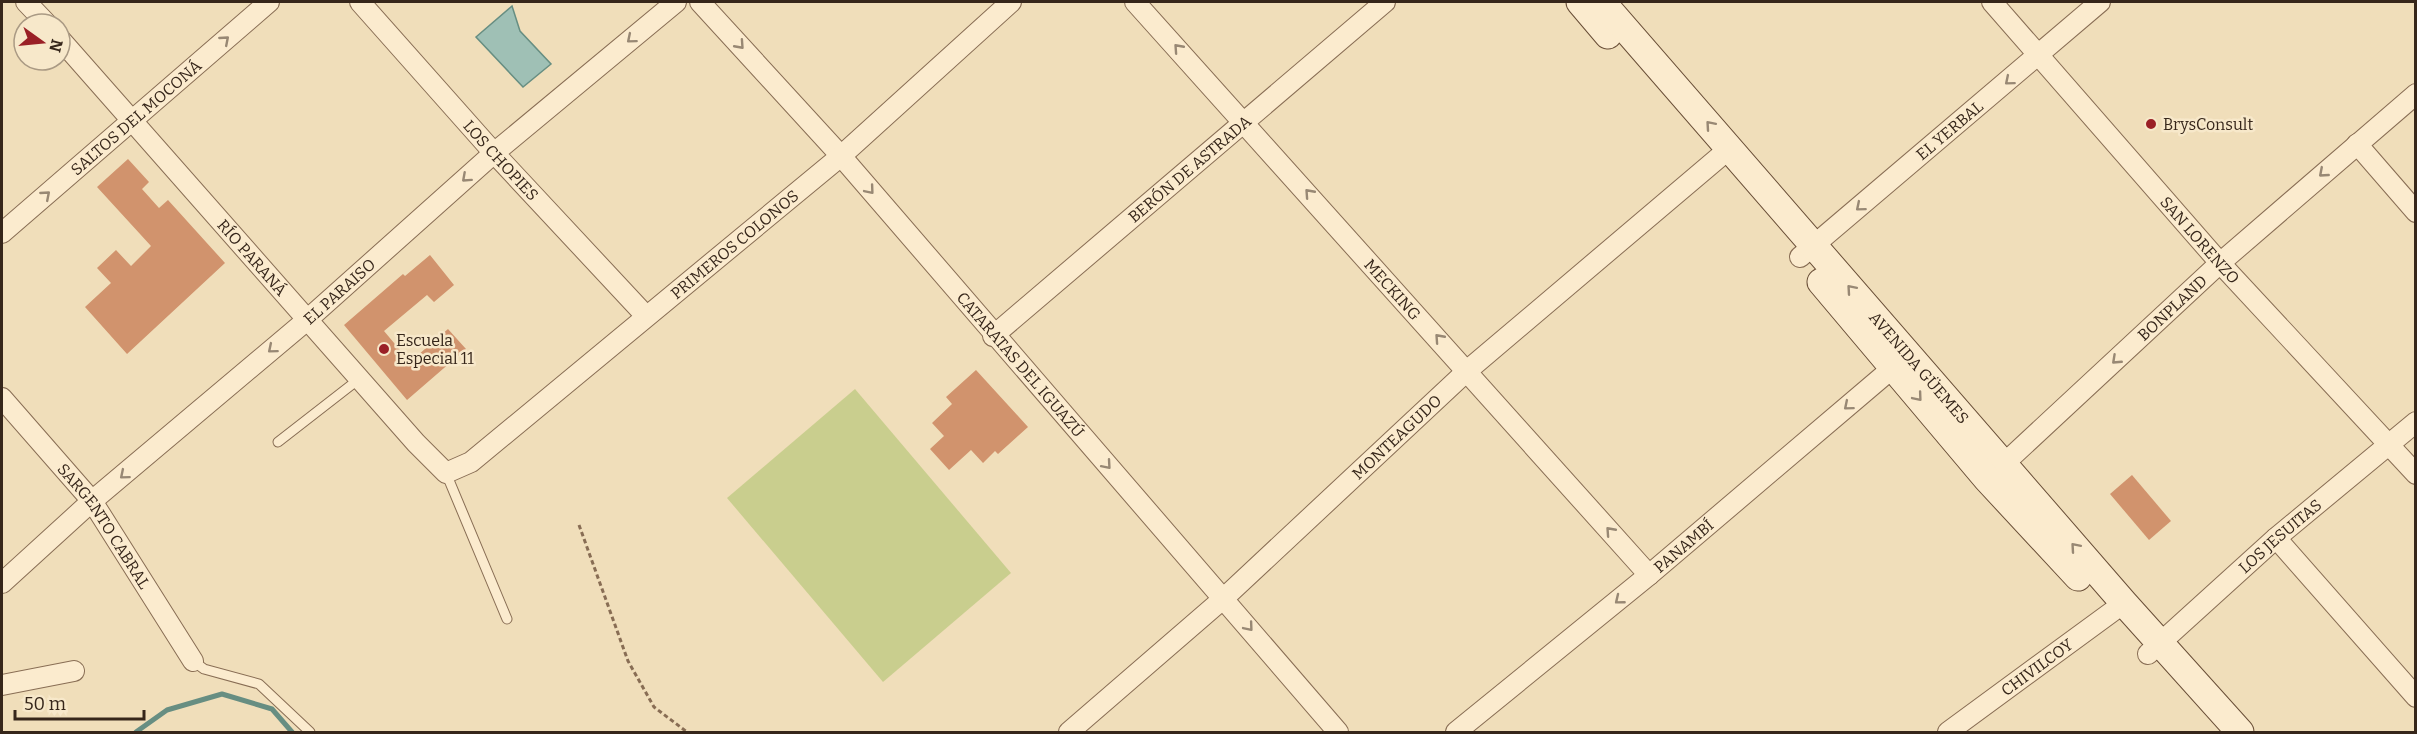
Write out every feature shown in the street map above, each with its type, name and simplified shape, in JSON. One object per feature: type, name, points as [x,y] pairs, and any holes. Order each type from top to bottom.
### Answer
[{"type":"main road","name":"AVENIDA GÜEMES","points":[[1580,2],[1723,154]]},
{"type":"main road","name":"AVENIDA GÜEMES","points":[[1602,2],[1723,154],[1995,472],[2154,648],[2240,732]]},
{"type":"main road","name":"AVENIDA GÜEMES","points":[[2154,648],[2215,732]]},
{"type":"street","name":"SALTOS DEL MOCONÁ","points":[[2,233],[269,2]]},
{"type":"street","name":"LOS CHOPIES","points":[[360,2],[494,153],[646,316]]},
{"type":"street","name":"EL PARAISO","points":[[2,583],[92,501],[307,320],[494,153],[676,2]]},
{"type":"street","name":"CATARATAS DEL IGUAZÚ","points":[[700,2],[842,156],[993,336],[1224,598],[1338,732]]},
{"type":"street","name":"PRIMEROS COLONOS","points":[[446,473],[471,462],[842,156],[1011,2]]},
{"type":"street","name":"MECKING","points":[[1135,2],[1468,370],[1648,575]]},
{"type":"street","name":"BERÓN DE ASTRADA","points":[[993,336],[1243,120],[1385,2]]},
{"type":"street","name":"SAN LORENZO","points":[[1992,2],[2220,263],[2390,444],[2415,474]]},
{"type":"street","name":"EL YERBAL","points":[[1807,252],[2100,2]]},
{"type":"street","name":"RÍO PARANÁ","points":[[72,52],[359,380],[446,473]]},
{"type":"street","name":"BONPLAND","points":[[1995,472],[2220,263],[2415,94]]},
{"type":"street","points":[[2357,144],[2415,212]]},
{"type":"street","name":"MONTEAGUDO","points":[[1069,732],[1224,598],[1468,370],[1723,154]]},
{"type":"street","name":"PANAMBÍ","points":[[1456,732],[1648,575],[1901,361]]},
{"type":"street","name":"SARGENTO CABRAL","points":[[2,398],[92,501],[193,661]]},
{"type":"street","name":"LOS JESUITAS","points":[[2154,648],[2276,538],[2415,422]]},
{"type":"street","points":[[2276,538],[2415,697]]},
{"type":"street","name":"CHIVILCOY","points":[[1948,732],[2118,608]]},
{"type":"street","points":[[2,686],[74,671]]},
{"type":"lane","points":[[278,442],[359,380]]},
{"type":"lane","points":[[446,473],[507,620]]},
{"type":"lane","points":[[193,661],[204,669],[259,684],[310,732]]},
{"type":"path","points":[[579,525],[628,661],[654,707],[687,732]]},
{"type":"green space","points":[[855,389],[1011,573],[883,682],[727,498]]},
{"type":"water","points":[[512,6],[520,31],[551,64],[523,87],[476,37]]},
{"type":"building","points":[[128,159],[149,182],[142,189],[159,208],[168,200],[225,263],[127,354],[85,307],[111,283],[97,268],[116,250],[131,266],[151,246],[97,187]]},
{"type":"building","points":[[430,255],[454,285],[434,302],[427,295],[384,331],[410,362],[448,329],[466,349],[407,400],[344,325],[403,274],[405,276]]},
{"type":"building","points":[[976,370],[1028,427],[998,454],[995,451],[983,463],[971,450],[949,470],[930,449],[944,436],[932,423],[952,404],[946,397]]},
{"type":"building","points":[[2132,475],[2171,521],[2149,540],[2110,494]]},
{"type":"waterway","points":[[136,732],[167,710],[222,694],[272,709],[292,732]]},
{"type":"place","name":"BrysConsult","points":[[2151,124]]},
{"type":"place","name":"Escuela Especial 11","points":[[384,349]]}]
